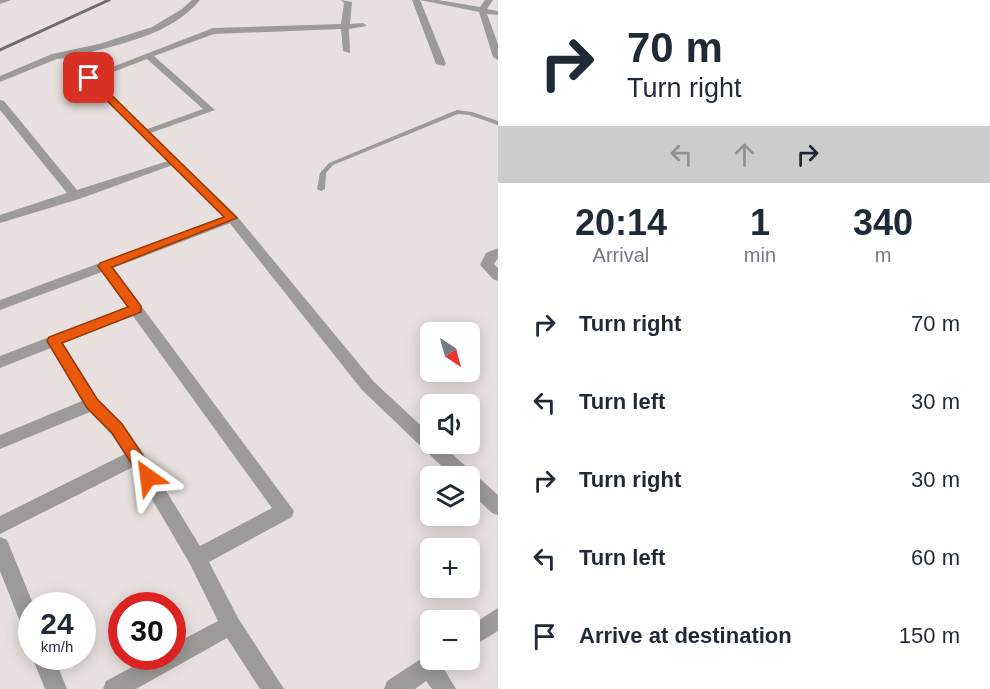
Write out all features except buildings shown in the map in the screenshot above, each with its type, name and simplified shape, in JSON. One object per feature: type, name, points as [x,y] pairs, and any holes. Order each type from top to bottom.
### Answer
[{"type":"street","points":[[0,3],[7,0]]},
{"type":"street","points":[[0,78],[55,56],[70,55],[167,23],[186,13],[196,0]]},
{"type":"street","points":[[345,0],[348,2],[345,27],[347,51]]},
{"type":"street","points":[[416,0],[441,64]]},
{"type":"street","points":[[424,0],[498,13]]},
{"type":"street","points":[[482,10],[489,0]]},
{"type":"street","points":[[482,10],[498,57]]},
{"type":"street","points":[[89,78],[213,31],[363,26]]},
{"type":"street","points":[[70,55],[89,78],[231,218],[368,386],[453,466]]},
{"type":"street","points":[[144,132],[210,110],[147,55]]},
{"type":"street","points":[[0,103],[75,196]]},
{"type":"street","points":[[0,219],[175,162]]},
{"type":"street","points":[[0,305],[231,218]]},
{"type":"street","points":[[498,252],[491,256],[487,265],[498,276]]},
{"type":"street","points":[[104,266],[285,511],[197,558]]},
{"type":"street","points":[[0,362],[136,309]]},
{"type":"street","points":[[54,341],[92,404],[117,429],[136,457],[197,558],[231,625],[273,689]]},
{"type":"street","points":[[0,442],[92,404]]},
{"type":"street","points":[[0,525],[136,457]]},
{"type":"street","points":[[480,490],[498,507]]},
{"type":"street","points":[[0,546],[18,592]]},
{"type":"street","points":[[480,631],[498,618]]},
{"type":"street","points":[[186,649],[231,625]]},
{"type":"street","points":[[48,670],[56,689]]},
{"type":"street","points":[[114,689],[148,670]]},
{"type":"street","points":[[395,689],[424,670]]},
{"type":"street","points":[[437,670],[446,689]]},
{"type":"lane","points":[[321,189],[323,173],[331,164],[457,112],[470,112],[498,123]]},
{"type":"railway","points":[[0,50],[109,0]]},
{"type":"route","points":[[89,78],[231,218],[104,266],[136,309],[54,341],[92,404],[117,429],[148,477]]}]
